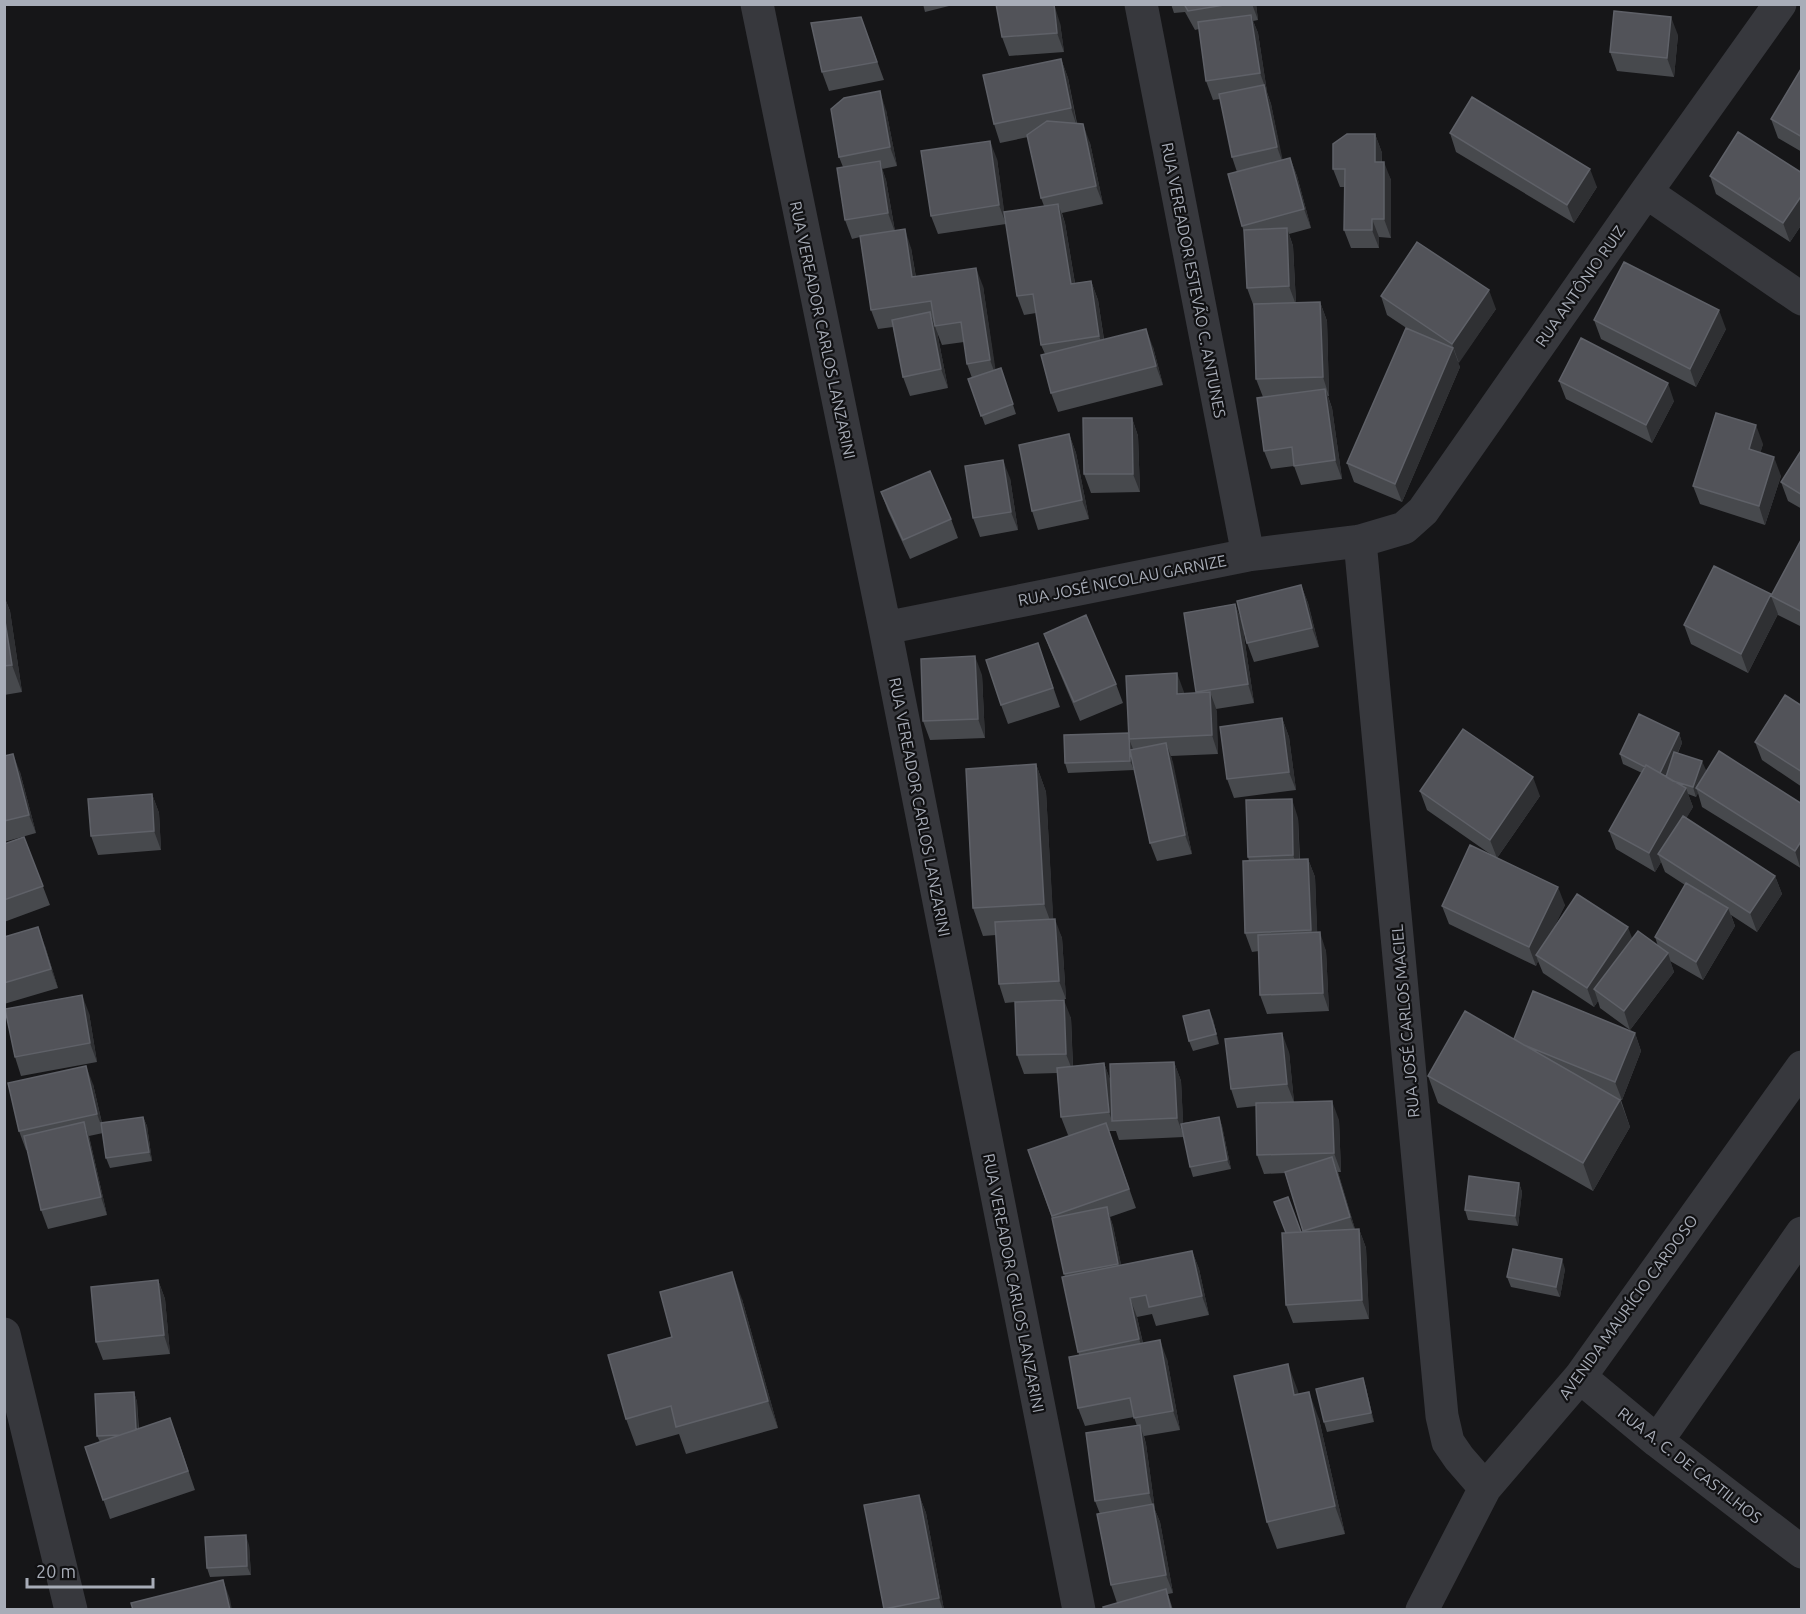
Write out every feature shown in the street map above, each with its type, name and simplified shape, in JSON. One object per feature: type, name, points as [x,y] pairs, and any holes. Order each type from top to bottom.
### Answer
[{"type":"street","name":"RUA VEREADOR CARLOS LANZARINI","points":[[757,4],[885,628],[1079,1610]]},
{"type":"street","name":"RUA VEREADOR ESTEVÃO C. ANTUNES","points":[[1141,4],[1248,555]]},
{"type":"street","name":"RUA ANTÔNIO RUIZ","points":[[1360,541],[1404,528],[1424,511],[1780,4]]},
{"type":"street","points":[[1646,192],[1802,299]]},
{"type":"street","name":"RUA JOSÉ NICOLAU GARNIZE","points":[[885,628],[1248,555],[1360,541]]},
{"type":"street","name":"RUA JOSÉ CARLOS MACIEL","points":[[1360,541],[1442,1416],[1448,1442],[1485,1488]]},
{"type":"street","name":"AVENIDA MAURÍCIO CARDOSO","points":[[1422,1610],[1485,1488],[1580,1377],[1802,1067]]},
{"type":"street","points":[[1657,1441],[1802,1233]]},
{"type":"street","points":[[4,1334],[70,1610]]},
{"type":"street","name":"RUA A. C. DE CASTILHOS","points":[[1580,1377],[1657,1441],[1802,1551]]},
{"type":"building","points":[[996,4],[1054,4],[1057,33],[1002,37]]},
{"type":"building","points":[[1184,4],[1230,4],[1188,11]]},
{"type":"building","points":[[1614,11],[1671,17],[1667,58],[1610,52]]},
{"type":"building","points":[[1251,15],[1260,73],[1206,81],[1198,22]]},
{"type":"building","points":[[861,17],[877,62],[822,72],[811,23]]},
{"type":"building","points":[[1061,59],[1071,108],[994,124],[983,75]]},
{"type":"building","points":[[1802,70],[1802,137],[1771,119]]},
{"type":"building","points":[[1264,85],[1277,147],[1232,157],[1219,94]]},
{"type":"building","points":[[880,91],[890,147],[839,157],[831,109],[844,98]]},
{"type":"building","points":[[1472,97],[1590,169],[1567,205],[1450,133]]},
{"type":"building","points":[[1047,121],[1083,124],[1096,186],[1041,198],[1027,135]]},
{"type":"building","points":[[1738,132],[1802,173],[1802,195],[1783,223],[1710,176]]},
{"type":"building","points":[[1347,134],[1375,134],[1375,162],[1384,162],[1384,219],[1372,219],[1372,230],[1344,230],[1345,169],[1333,169],[1333,144]]},
{"type":"building","points":[[990,141],[999,205],[931,216],[921,151]]},
{"type":"building","points":[[1290,158],[1304,209],[1242,226],[1228,174]]},
{"type":"building","points":[[880,161],[888,213],[845,220],[837,168]]},
{"type":"building","points":[[1058,204],[1071,284],[1091,281],[1099,336],[1041,345],[1033,294],[1017,296],[1004,212]]},
{"type":"building","points":[[1287,228],[1289,286],[1247,288],[1244,230]]},
{"type":"building","points":[[905,229],[912,277],[976,268],[990,360],[967,364],[961,322],[935,326],[931,301],[871,310],[860,236]]},
{"type":"building","points":[[1417,242],[1489,290],[1452,344],[1381,296]]},
{"type":"building","points":[[1624,262],[1719,310],[1690,369],[1594,320]]},
{"type":"building","points":[[1320,302],[1323,377],[1256,379],[1254,304]]},
{"type":"building","points":[[930,312],[941,369],[903,377],[892,320]]},
{"type":"building","points":[[1406,328],[1453,348],[1395,484],[1347,463]]},
{"type":"building","points":[[1146,329],[1156,366],[1051,393],[1041,355]]},
{"type":"building","points":[[1581,338],[1668,383],[1646,425],[1559,381]]},
{"type":"building","points":[[1001,368],[1013,404],[981,416],[968,379]]},
{"type":"building","points":[[1325,389],[1335,460],[1294,466],[1292,447],[1264,451],[1257,398]]},
{"type":"building","points":[[1716,413],[1756,425],[1749,449],[1774,457],[1759,506],[1693,486]]},
{"type":"building","points":[[1083,418],[1132,418],[1133,474],[1084,474]]},
{"type":"building","points":[[1069,434],[1082,500],[1032,511],[1019,445]]},
{"type":"building","points":[[1802,449],[1802,495],[1781,482]]},
{"type":"building","points":[[1003,460],[1011,512],[973,518],[965,466]]},
{"type":"building","points":[[930,471],[951,519],[903,540],[881,492]]},
{"type":"building","points":[[1802,538],[1802,612],[1771,596]]},
{"type":"building","points":[[1714,566],[1771,594],[1741,654],[1684,625]]},
{"type":"building","points":[[1301,585],[1312,628],[1247,643],[1237,601]]},
{"type":"building","points":[[1235,604],[1248,684],[1196,692],[1184,613]]},
{"type":"building","points":[[4,615],[12,665],[4,666]]},
{"type":"building","points":[[1086,615],[1116,684],[1074,702],[1044,634]]},
{"type":"building","points":[[1038,643],[1053,688],[1001,705],[986,660]]},
{"type":"building","points":[[975,656],[978,719],[923,721],[921,659]]},
{"type":"building","points":[[1177,673],[1177,694],[1210,692],[1212,735],[1129,739],[1126,676]]},
{"type":"building","points":[[1785,695],[1802,706],[1802,772],[1755,742]]},
{"type":"building","points":[[1639,714],[1679,733],[1660,773],[1620,754]]},
{"type":"building","points":[[1282,718],[1289,772],[1227,779],[1220,727]]},
{"type":"building","points":[[1463,729],[1533,777],[1490,840],[1420,791]]},
{"type":"building","points":[[1129,733],[1130,761],[1065,763],[1064,735]]},
{"type":"building","points":[[1166,743],[1185,835],[1150,843],[1130,750]]},
{"type":"building","points":[[1719,751],[1802,804],[1802,840],[1795,851],[1696,788]]},
{"type":"building","points":[[1674,752],[1702,761],[1693,787],[1666,777]]},
{"type":"building","points":[[13,754],[29,815],[4,821],[4,756]]},
{"type":"building","points":[[1036,764],[1044,904],[973,908],[966,769]]},
{"type":"building","points":[[1646,765],[1686,788],[1649,853],[1609,831]]},
{"type":"building","points":[[152,794],[154,831],[91,836],[88,799]]},
{"type":"building","points":[[1292,799],[1293,855],[1248,857],[1246,800]]},
{"type":"building","points":[[1683,816],[1775,876],[1750,913],[1658,854]]},
{"type":"building","points":[[24,837],[43,886],[4,900],[4,844]]},
{"type":"building","points":[[1470,845],[1558,887],[1529,947],[1442,906]]},
{"type":"building","points":[[1308,859],[1311,930],[1245,933],[1243,861]]},
{"type":"building","points":[[1686,883],[1728,908],[1696,962],[1655,937]]},
{"type":"building","points":[[1577,894],[1628,927],[1587,988],[1536,955]]},
{"type":"building","points":[[1055,919],[1059,981],[999,984],[995,922]]},
{"type":"building","points":[[38,927],[51,969],[4,983],[4,937]]},
{"type":"building","points":[[1638,931],[1668,953],[1624,1011],[1594,989]]},
{"type":"building","points":[[1320,932],[1323,993],[1260,995],[1258,935]]},
{"type":"building","points":[[1533,991],[1635,1033],[1615,1082],[1514,1039]]},
{"type":"building","points":[[82,995],[90,1043],[15,1057],[5,1009]]},
{"type":"building","points":[[1064,1000],[1066,1054],[1017,1055],[1015,1002]]},
{"type":"building","points":[[1209,1010],[1216,1034],[1189,1041],[1183,1016]]},
{"type":"building","points":[[1465,1011],[1620,1100],[1583,1163],[1428,1076]]},
{"type":"building","points":[[1282,1033],[1287,1084],[1231,1089],[1225,1039]]},
{"type":"building","points":[[1174,1062],[1177,1118],[1112,1121],[1110,1064]]},
{"type":"building","points":[[1104,1063],[1109,1112],[1061,1117],[1057,1068]]},
{"type":"building","points":[[86,1066],[97,1114],[19,1131],[8,1083]]},
{"type":"building","points":[[1332,1101],[1334,1153],[1257,1155],[1256,1103]]},
{"type":"building","points":[[143,1117],[149,1152],[106,1158],[101,1123]]},
{"type":"building","points":[[1219,1117],[1227,1160],[1190,1167],[1181,1124]]},
{"type":"building","points":[[84,1122],[101,1197],[41,1210],[24,1136]]},
{"type":"building","points":[[1106,1123],[1129,1189],[1052,1216],[1028,1150]]},
{"type":"building","points":[[1332,1157],[1350,1217],[1303,1231],[1285,1172]]},
{"type":"building","points":[[1469,1176],[1519,1183],[1515,1216],[1465,1210]]},
{"type":"building","points":[[1288,1197],[1301,1232],[1286,1233],[1274,1202]]},
{"type":"building","points":[[1107,1207],[1118,1264],[1064,1274],[1052,1218]]},
{"type":"building","points":[[1359,1229],[1362,1300],[1286,1305],[1282,1233]]},
{"type":"building","points":[[1513,1249],[1562,1259],[1556,1287],[1507,1277]]},
{"type":"building","points":[[1192,1251],[1202,1296],[1149,1307],[1146,1295],[1130,1298],[1139,1339],[1078,1352],[1062,1277]]},
{"type":"building","points":[[732,1272],[768,1401],[676,1427],[671,1406],[626,1419],[608,1355],[672,1337],[660,1292]]},
{"type":"building","points":[[158,1280],[164,1335],[96,1342],[91,1287]]},
{"type":"building","points":[[1160,1340],[1173,1411],[1134,1418],[1130,1398],[1078,1408],[1069,1357]]},
{"type":"building","points":[[1288,1364],[1294,1395],[1309,1392],[1335,1506],[1267,1522],[1234,1376]]},
{"type":"building","points":[[1363,1378],[1371,1413],[1324,1422],[1316,1389]]},
{"type":"building","points":[[134,1392],[136,1430],[120,1435],[97,1436],[95,1394]]},
{"type":"building","points":[[170,1418],[188,1471],[103,1500],[85,1447]]},
{"type":"building","points":[[1140,1425],[1149,1493],[1095,1501],[1086,1433]]},
{"type":"building","points":[[919,1495],[939,1598],[884,1609],[864,1505]]},
{"type":"building","points":[[1153,1504],[1166,1575],[1111,1585],[1097,1514]]},
{"type":"building","points":[[246,1535],[247,1566],[207,1568],[205,1537]]},
{"type":"building","points":[[223,1580],[230,1610],[133,1610],[131,1603]]},
{"type":"building","points":[[1166,1589],[1171,1610],[1104,1610],[1103,1607]]}]
